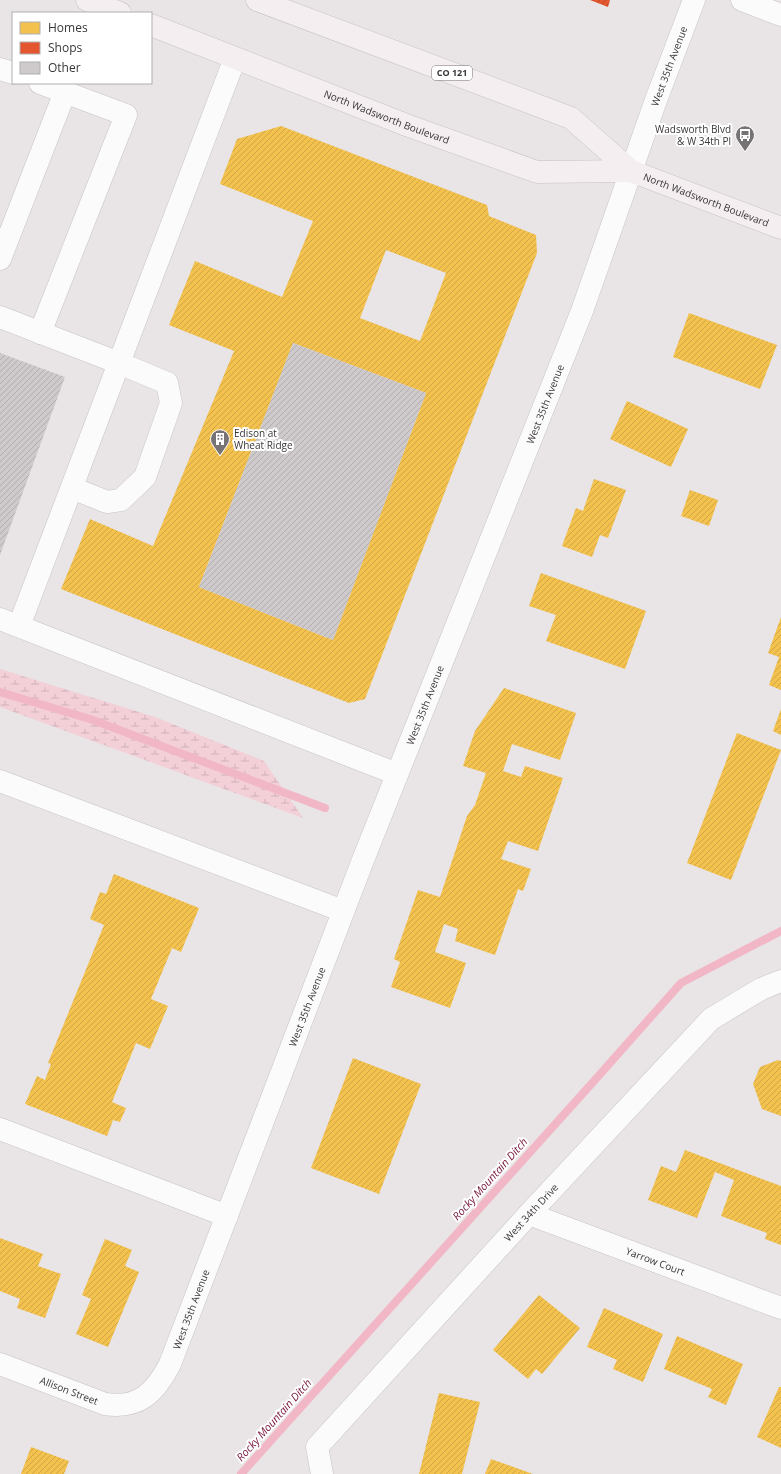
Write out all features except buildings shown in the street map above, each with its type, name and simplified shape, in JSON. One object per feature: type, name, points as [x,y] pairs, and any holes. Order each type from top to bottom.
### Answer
[{"type":"main road","points":[[87,0],[117,12]]},
{"type":"main road","name":"North Wadsworth Boulevard","points":[[257,0],[571,118],[631,171],[781,228]]},
{"type":"main road","name":"North Wadsworth Boulevard","points":[[152,25],[409,126],[537,172],[631,171]]},
{"type":"street","name":"West 35th Avenue","points":[[139,1399],[151,1392],[161,1380],[170,1364],[343,911],[582,311],[669,64],[694,0]]},
{"type":"street","points":[[742,0],[781,15]]},
{"type":"street","points":[[235,58],[72,488],[10,622],[397,774]]},
{"type":"street","points":[[0,69],[12,74]]},
{"type":"street","points":[[40,333],[126,115],[43,84]]},
{"type":"street","points":[[0,259],[66,92]]},
{"type":"street","points":[[0,317],[167,383],[171,403],[146,477],[121,500],[107,502],[72,488]]},
{"type":"street","points":[[0,781],[343,911]]},
{"type":"street","name":"West 34th Drive","points":[[322,1474],[317,1447],[529,1214],[711,1019],[761,989],[781,981]]},
{"type":"street","points":[[0,1128],[227,1216]]},
{"type":"street","name":"Yarrow Court","points":[[529,1214],[781,1308]]},
{"type":"street","name":"Allison Street","points":[[0,1364],[105,1404],[118,1406],[129,1404],[139,1399]]},
{"type":"green space","points":[[0,669],[155,717],[264,761],[303,818],[0,707]]},
{"type":"waterway","points":[[0,692],[93,720],[325,808]]},
{"type":"waterway","name":"Rocky Mountain Ditch","points":[[241,1474],[681,983],[781,931]]},
{"type":"place","name":"Wadsworth Blvd & W 34th Pl","points":[[745,152]]},
{"type":"place","name":"Edison at Wheat Ridge","points":[[220,456]]}]
